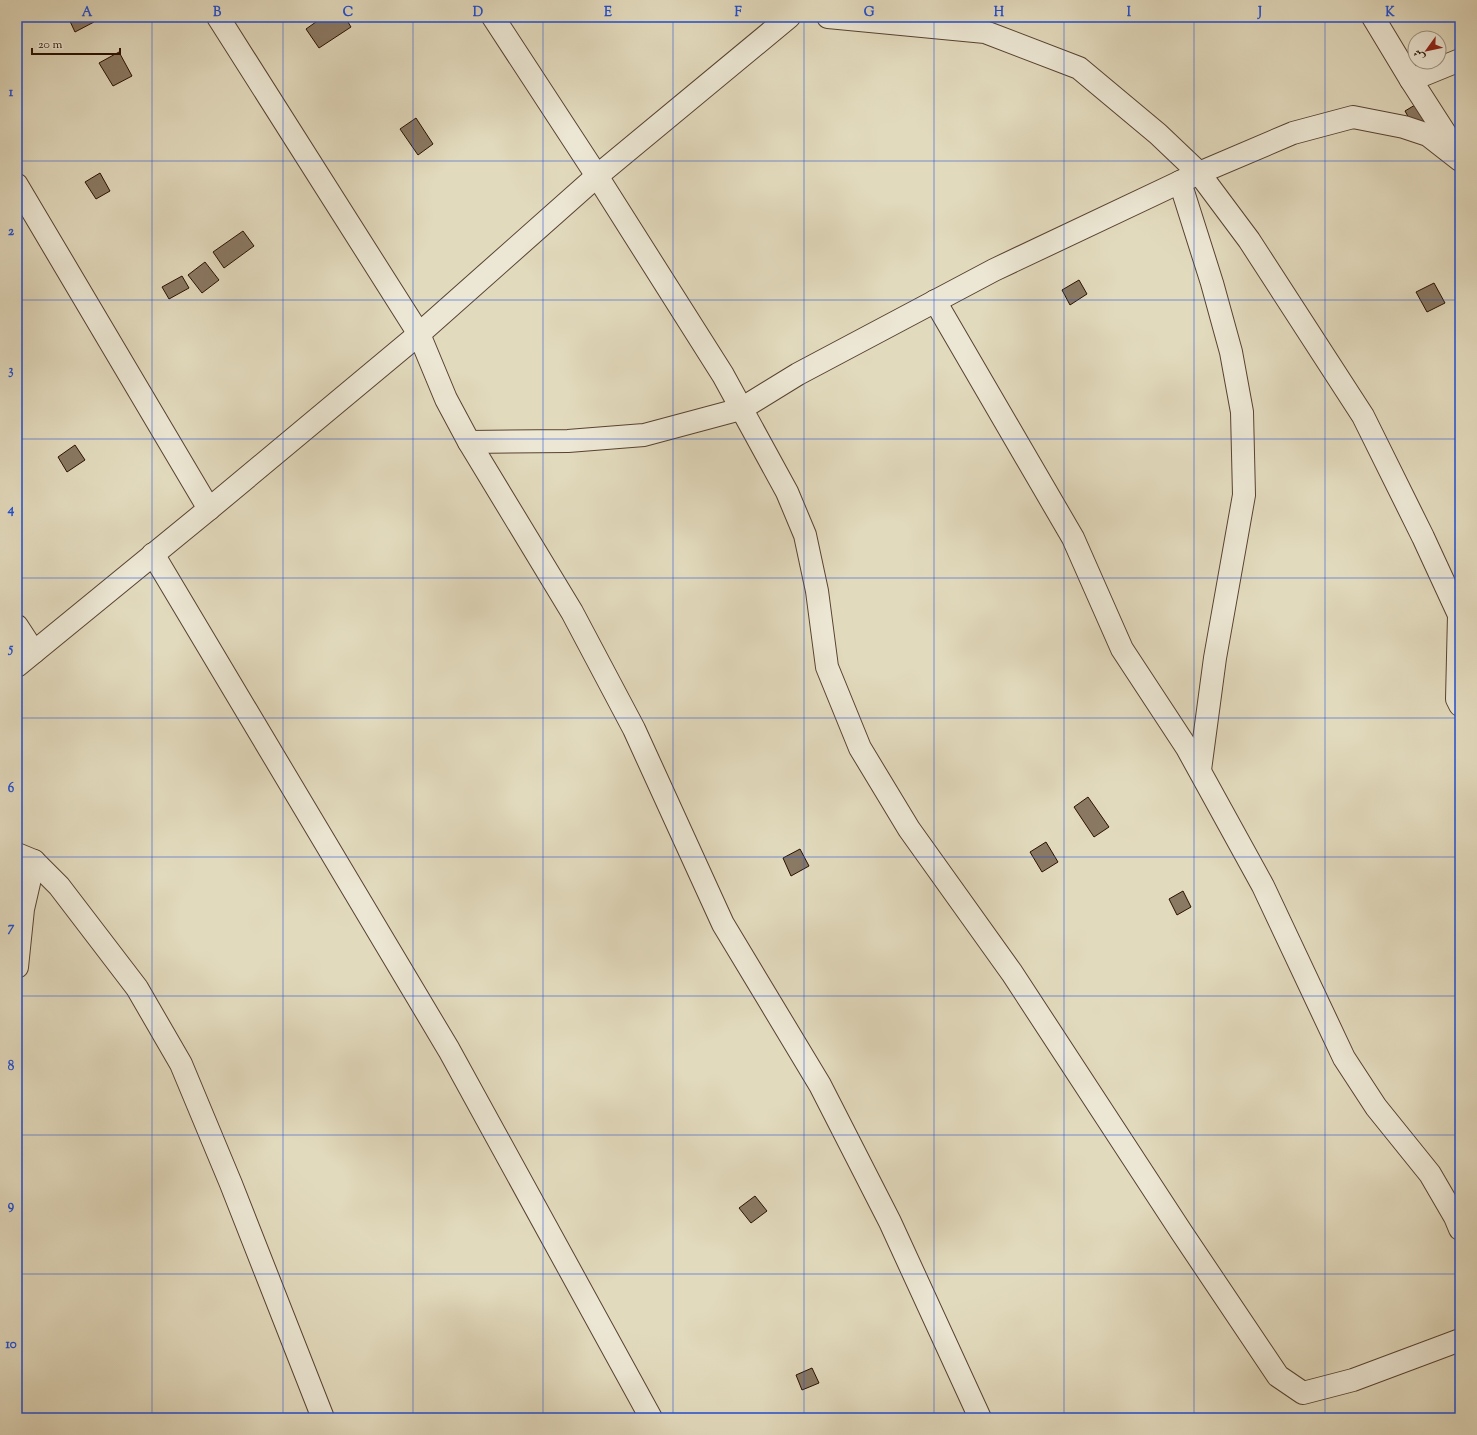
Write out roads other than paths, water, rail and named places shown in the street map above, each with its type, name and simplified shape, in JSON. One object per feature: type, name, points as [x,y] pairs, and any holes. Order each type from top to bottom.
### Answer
[{"type":"street","points":[[218,17],[419,334],[446,399],[469,442],[572,612],[634,729],[723,924],[820,1085],[890,1222],[980,1418]]},
{"type":"street","points":[[493,17],[597,176],[723,375],[787,492],[805,535],[817,591],[827,667],[860,748],[909,829],[1012,973],[1278,1376],[1303,1393],[1353,1380],[1460,1340]]},
{"type":"street","points":[[17,666],[209,509],[419,334],[597,176],[789,17]]},
{"type":"street","points":[[828,17],[985,32],[1080,68],[1158,134],[1189,178],[1249,240],[1363,416],[1423,537],[1459,615],[1457,699],[1460,705]]},
{"type":"street","points":[[1373,17],[1411,80],[1460,156]]},
{"type":"street","points":[[1411,80],[1460,60]]},
{"type":"street","points":[[469,442],[568,441],[644,435],[742,409],[798,374],[994,270],[1189,178],[1293,133],[1353,117],[1404,127],[1428,135],[1460,160]]},
{"type":"street","points":[[1189,178],[1212,283],[1231,352],[1242,412],[1244,495],[1215,658],[1200,770]]},
{"type":"street","points":[[17,185],[209,509]]},
{"type":"street","points":[[935,301],[1073,538],[1122,649],[1187,748],[1263,886],[1344,1058],[1376,1107],[1430,1174],[1455,1216],[1460,1229]]},
{"type":"street","points":[[153,554],[449,1050],[651,1418]]},
{"type":"street","points":[[17,626],[34,652]]},
{"type":"street","points":[[17,967],[23,909],[25,858]]},
{"type":"street","points":[[25,858],[59,886],[137,988],[182,1064],[323,1418]]}]
